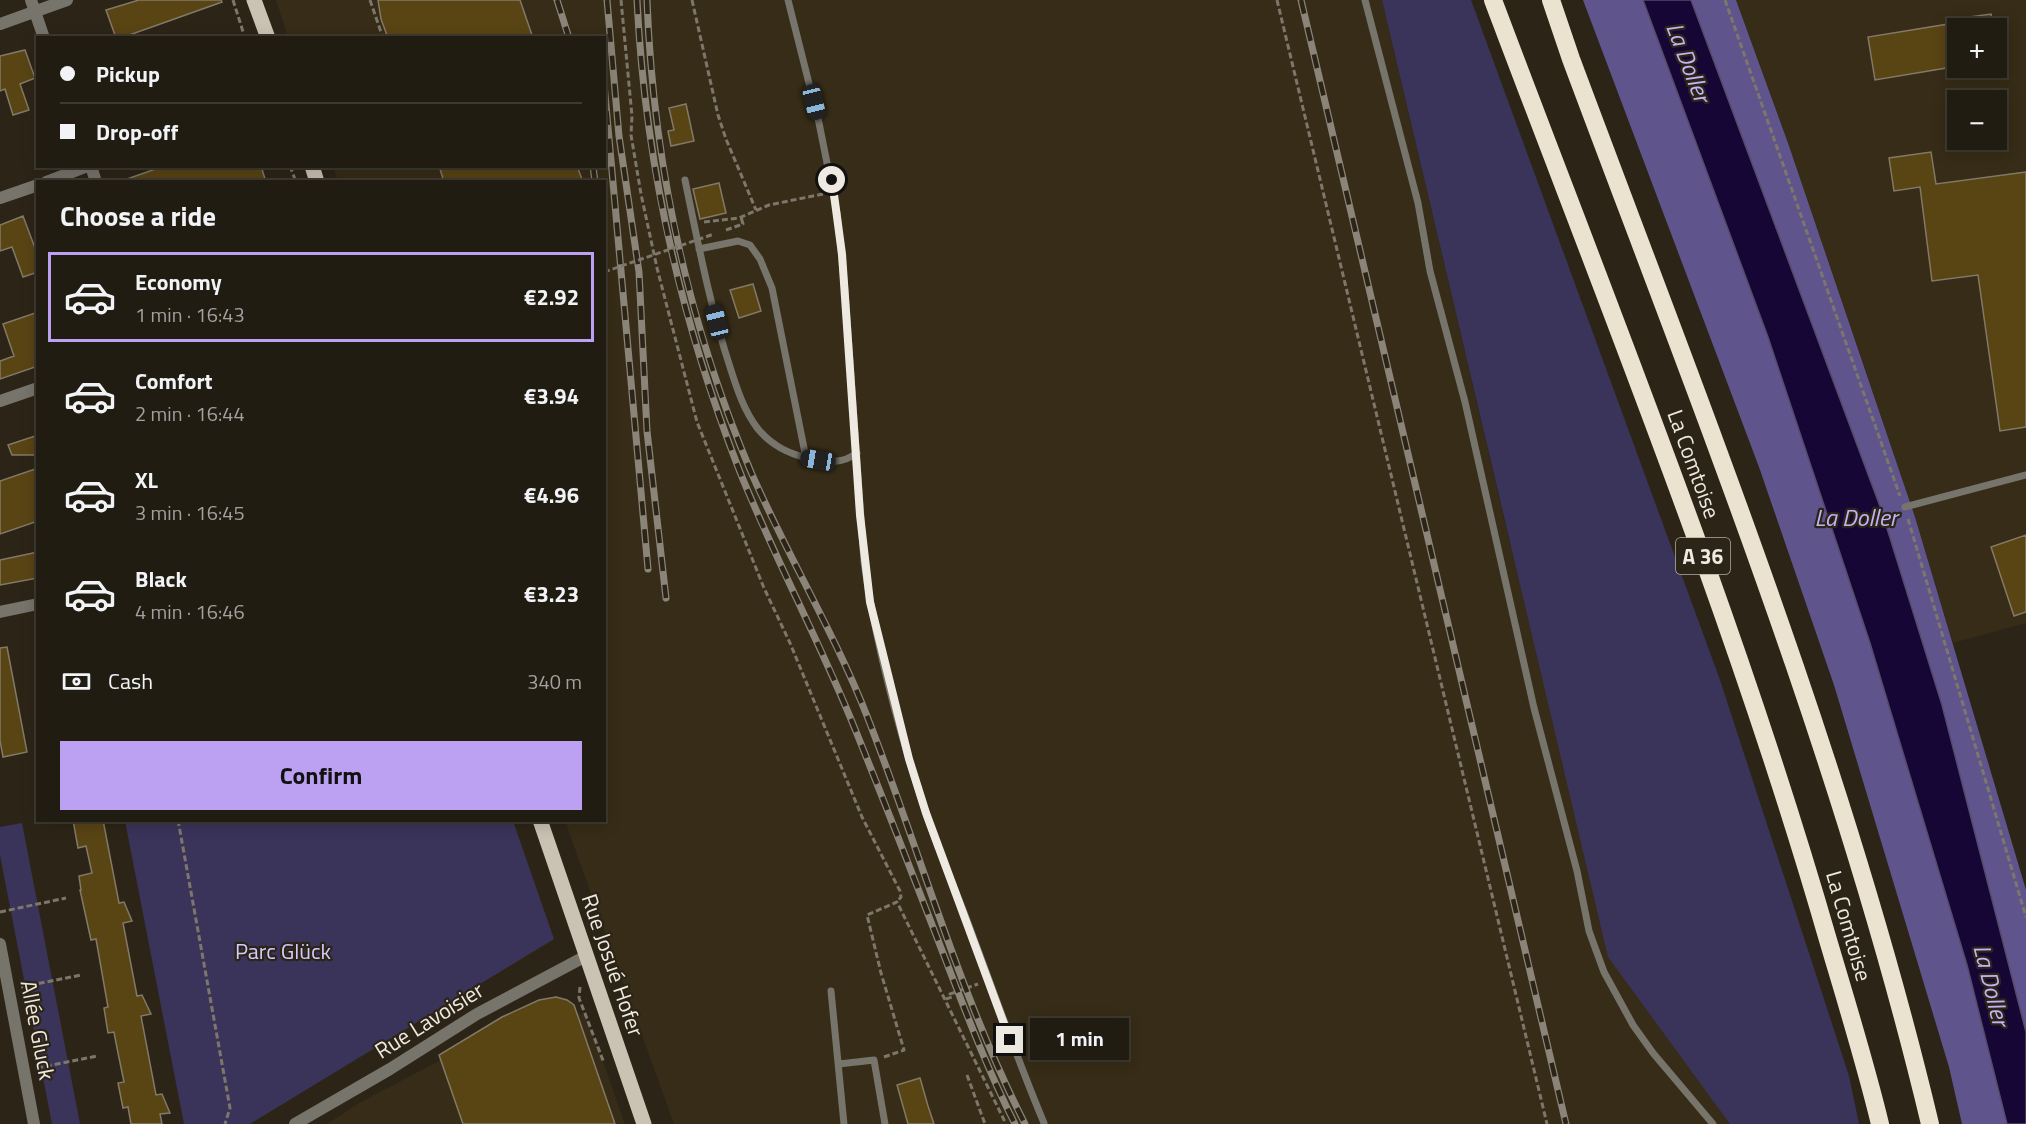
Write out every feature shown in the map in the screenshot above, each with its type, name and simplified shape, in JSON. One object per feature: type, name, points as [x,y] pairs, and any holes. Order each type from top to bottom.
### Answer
[{"type":"highway","name":"La Comtoise","points":[[1493,0],[1657,431],[1763,728],[1809,873],[1880,1124]]},
{"type":"highway","name":"La Comtoise","points":[[1551,0],[1762,569],[1791,655],[1857,859],[1930,1124]]},
{"type":"main road","points":[[254,0],[267,36]]},
{"type":"main road","name":"Rue Josué Hofer","points":[[541,822],[644,1124]]},
{"type":"street","points":[[0,24],[33,6],[67,0]]},
{"type":"street","points":[[33,6],[43,36]]},
{"type":"street","points":[[51,180],[84,168]]},
{"type":"street","points":[[0,198],[36,186]]},
{"type":"street","points":[[0,401],[36,389]]},
{"type":"street","points":[[0,612],[36,604]]},
{"type":"street","name":"Allée Gluck","points":[[0,944],[34,1124]]},
{"type":"street","name":"Rue Lavoisier","points":[[295,1124],[390,1069],[477,1014],[586,956]]},
{"type":"lane","points":[[788,0],[819,123],[842,254],[864,562],[870,602],[888,681],[926,813],[1044,1123]]},
{"type":"lane","points":[[1365,0],[1418,203],[1430,270],[1465,402],[1534,708],[1577,871],[1589,931],[1604,972],[1633,1025],[1713,1124]]},
{"type":"lane","points":[[685,180],[721,339],[745,408],[758,429],[772,444],[806,458],[830,462],[849,459],[856,453]]},
{"type":"lane","points":[[699,249],[738,241],[750,245],[760,259],[772,288],[806,458]]},
{"type":"lane","points":[[1905,507],[2026,475]]},
{"type":"lane","points":[[831,991],[844,1124]]},
{"type":"lane","points":[[839,1064],[874,1060],[885,1124]]},
{"type":"path","points":[[234,0],[244,36]]},
{"type":"path","points":[[370,0],[381,36]]},
{"type":"path","points":[[621,0],[632,116],[631,135],[641,194],[660,279],[697,422],[764,588],[790,643],[857,807],[900,891],[901,897],[897,902],[867,915],[881,973],[904,1050],[874,1060]]},
{"type":"path","points":[[692,0],[718,115],[756,210]]},
{"type":"path","points":[[1277,0],[1547,1124]]},
{"type":"path","points":[[1725,0],[1905,507],[2026,917]]},
{"type":"path","points":[[694,223],[741,217],[790,200],[833,193]]},
{"type":"path","points":[[741,217],[743,224],[741,224]]},
{"type":"path","points":[[606,271],[714,234]]},
{"type":"path","points":[[178,822],[230,1108],[225,1124]]},
{"type":"path","points":[[0,912],[66,898]]},
{"type":"path","points":[[897,902],[1006,1124]]},
{"type":"path","points":[[9,990],[81,975]]},
{"type":"path","points":[[946,999],[952,997],[950,994],[978,983],[980,987],[989,983]]},
{"type":"path","points":[[24,1071],[97,1056]]},
{"type":"path","points":[[967,1075],[985,1124]]},
{"type":"shaded area","points":[[276,0],[1382,0],[1510,544],[1711,1097],[1730,1124],[674,1124],[565,822],[606,822],[606,180],[338,180],[333,168],[606,168],[606,36],[288,36]]},
{"type":"shaded area","points":[[1583,0],[1643,0],[1768,337],[1870,643],[1967,965],[2007,1124],[1962,1124],[1949,1067],[1834,685],[1759,467]]},
{"type":"shaded area","points":[[1691,0],[1736,0],[1788,143],[1915,517],[2026,890],[2026,1032],[1942,705],[1881,509]]},
{"type":"shaded area","points":[[1736,0],[2026,0],[2026,623],[1953,643],[1915,517],[1788,143]]},
{"type":"shaded area","points":[[553,1001],[587,1017],[625,1124],[327,1124],[359,1103]]},
{"type":"green space","points":[[1382,0],[1471,0],[1720,680],[1849,1076],[1859,1124],[1730,1124],[1608,957]]},
{"type":"green space","name":"Parc Glück","points":[[125,822],[513,822],[554,939],[250,1124],[184,1124]]},
{"type":"green space","points":[[22,823],[80,1124],[52,1124],[0,855],[0,827]]},
{"type":"water","name":"La Doller","points":[[1643,0],[1691,0],[1881,509],[1942,705],[2026,1032],[2026,1124],[2007,1124],[1967,965],[1870,643],[1768,337]]},
{"type":"building","points":[[139,0],[221,0],[222,2],[127,36],[115,36],[106,10]]},
{"type":"building","points":[[378,0],[520,0],[532,36],[387,36],[381,19]]},
{"type":"building","points":[[1991,14],[1992,18],[1962,18]]},
{"type":"building","points":[[1947,24],[1947,68],[1875,80],[1868,37]]},
{"type":"building","points":[[25,50],[35,78],[20,84],[29,110],[13,115],[5,89],[0,91],[0,56]]},
{"type":"building","points":[[686,104],[694,141],[671,146],[668,131],[674,130],[669,108]]},
{"type":"building","points":[[1931,152],[1936,184],[2026,172],[2026,427],[2000,431],[1978,275],[1932,281],[1920,187],[1894,191],[1889,158]]},
{"type":"building","points":[[158,168],[262,168],[265,180],[127,180]]},
{"type":"building","points":[[440,168],[578,168],[582,180],[443,180]]},
{"type":"building","points":[[719,183],[726,213],[700,219],[693,189]]},
{"type":"building","points":[[23,216],[36,251],[36,273],[23,277],[12,247],[0,251],[0,225]]},
{"type":"building","points":[[753,284],[761,311],[739,318],[730,290]]},
{"type":"building","points":[[36,313],[36,367],[0,379],[0,361],[14,356],[3,324]]},
{"type":"building","points":[[36,436],[36,455],[12,455],[8,445]]},
{"type":"building","points":[[36,469],[36,522],[0,534],[0,481]]},
{"type":"building","points":[[2026,535],[2026,612],[2014,616],[1991,547]]},
{"type":"building","points":[[36,552],[36,578],[0,585],[0,560]]},
{"type":"building","points":[[7,647],[27,752],[3,757],[0,741],[0,648]]},
{"type":"building","points":[[73,822],[103,822],[119,903],[124,902],[132,921],[123,923],[137,996],[142,995],[151,1014],[141,1016],[156,1095],[162,1094],[170,1113],[160,1114],[162,1124],[131,1124],[128,1107],[123,1108],[118,1083],[124,1082],[114,1032],[108,1033],[104,1008],[108,1007],[96,939],[91,940],[80,890],[79,876],[92,873],[86,846],[78,848]]},
{"type":"building","points":[[556,997],[574,1005],[615,1124],[463,1124],[439,1055],[502,1017],[539,1000]]},
{"type":"building","points":[[920,1078],[934,1124],[908,1124],[897,1085]]},
{"type":"railway","points":[[557,0],[568,36]]},
{"type":"railway","points":[[607,0],[619,136],[639,272],[647,431],[666,598]]},
{"type":"railway","points":[[637,0],[641,61],[657,182],[683,299],[719,415],[740,472],[841,697],[977,1039],[1015,1124]]},
{"type":"railway","points":[[647,0],[657,121],[666,181],[692,300],[709,358],[751,472],[840,654],[867,716],[960,973],[1001,1075],[1025,1124]]},
{"type":"railway","points":[[1301,0],[1566,1124]]},
{"type":"railway","points":[[606,105],[648,569]]},
{"type":"railway","points":[[593,168],[595,180]]},
{"type":"route","points":[[832,180],[842,254],[860,515],[870,602],[888,681],[926,813],[1010,1040]]}]
